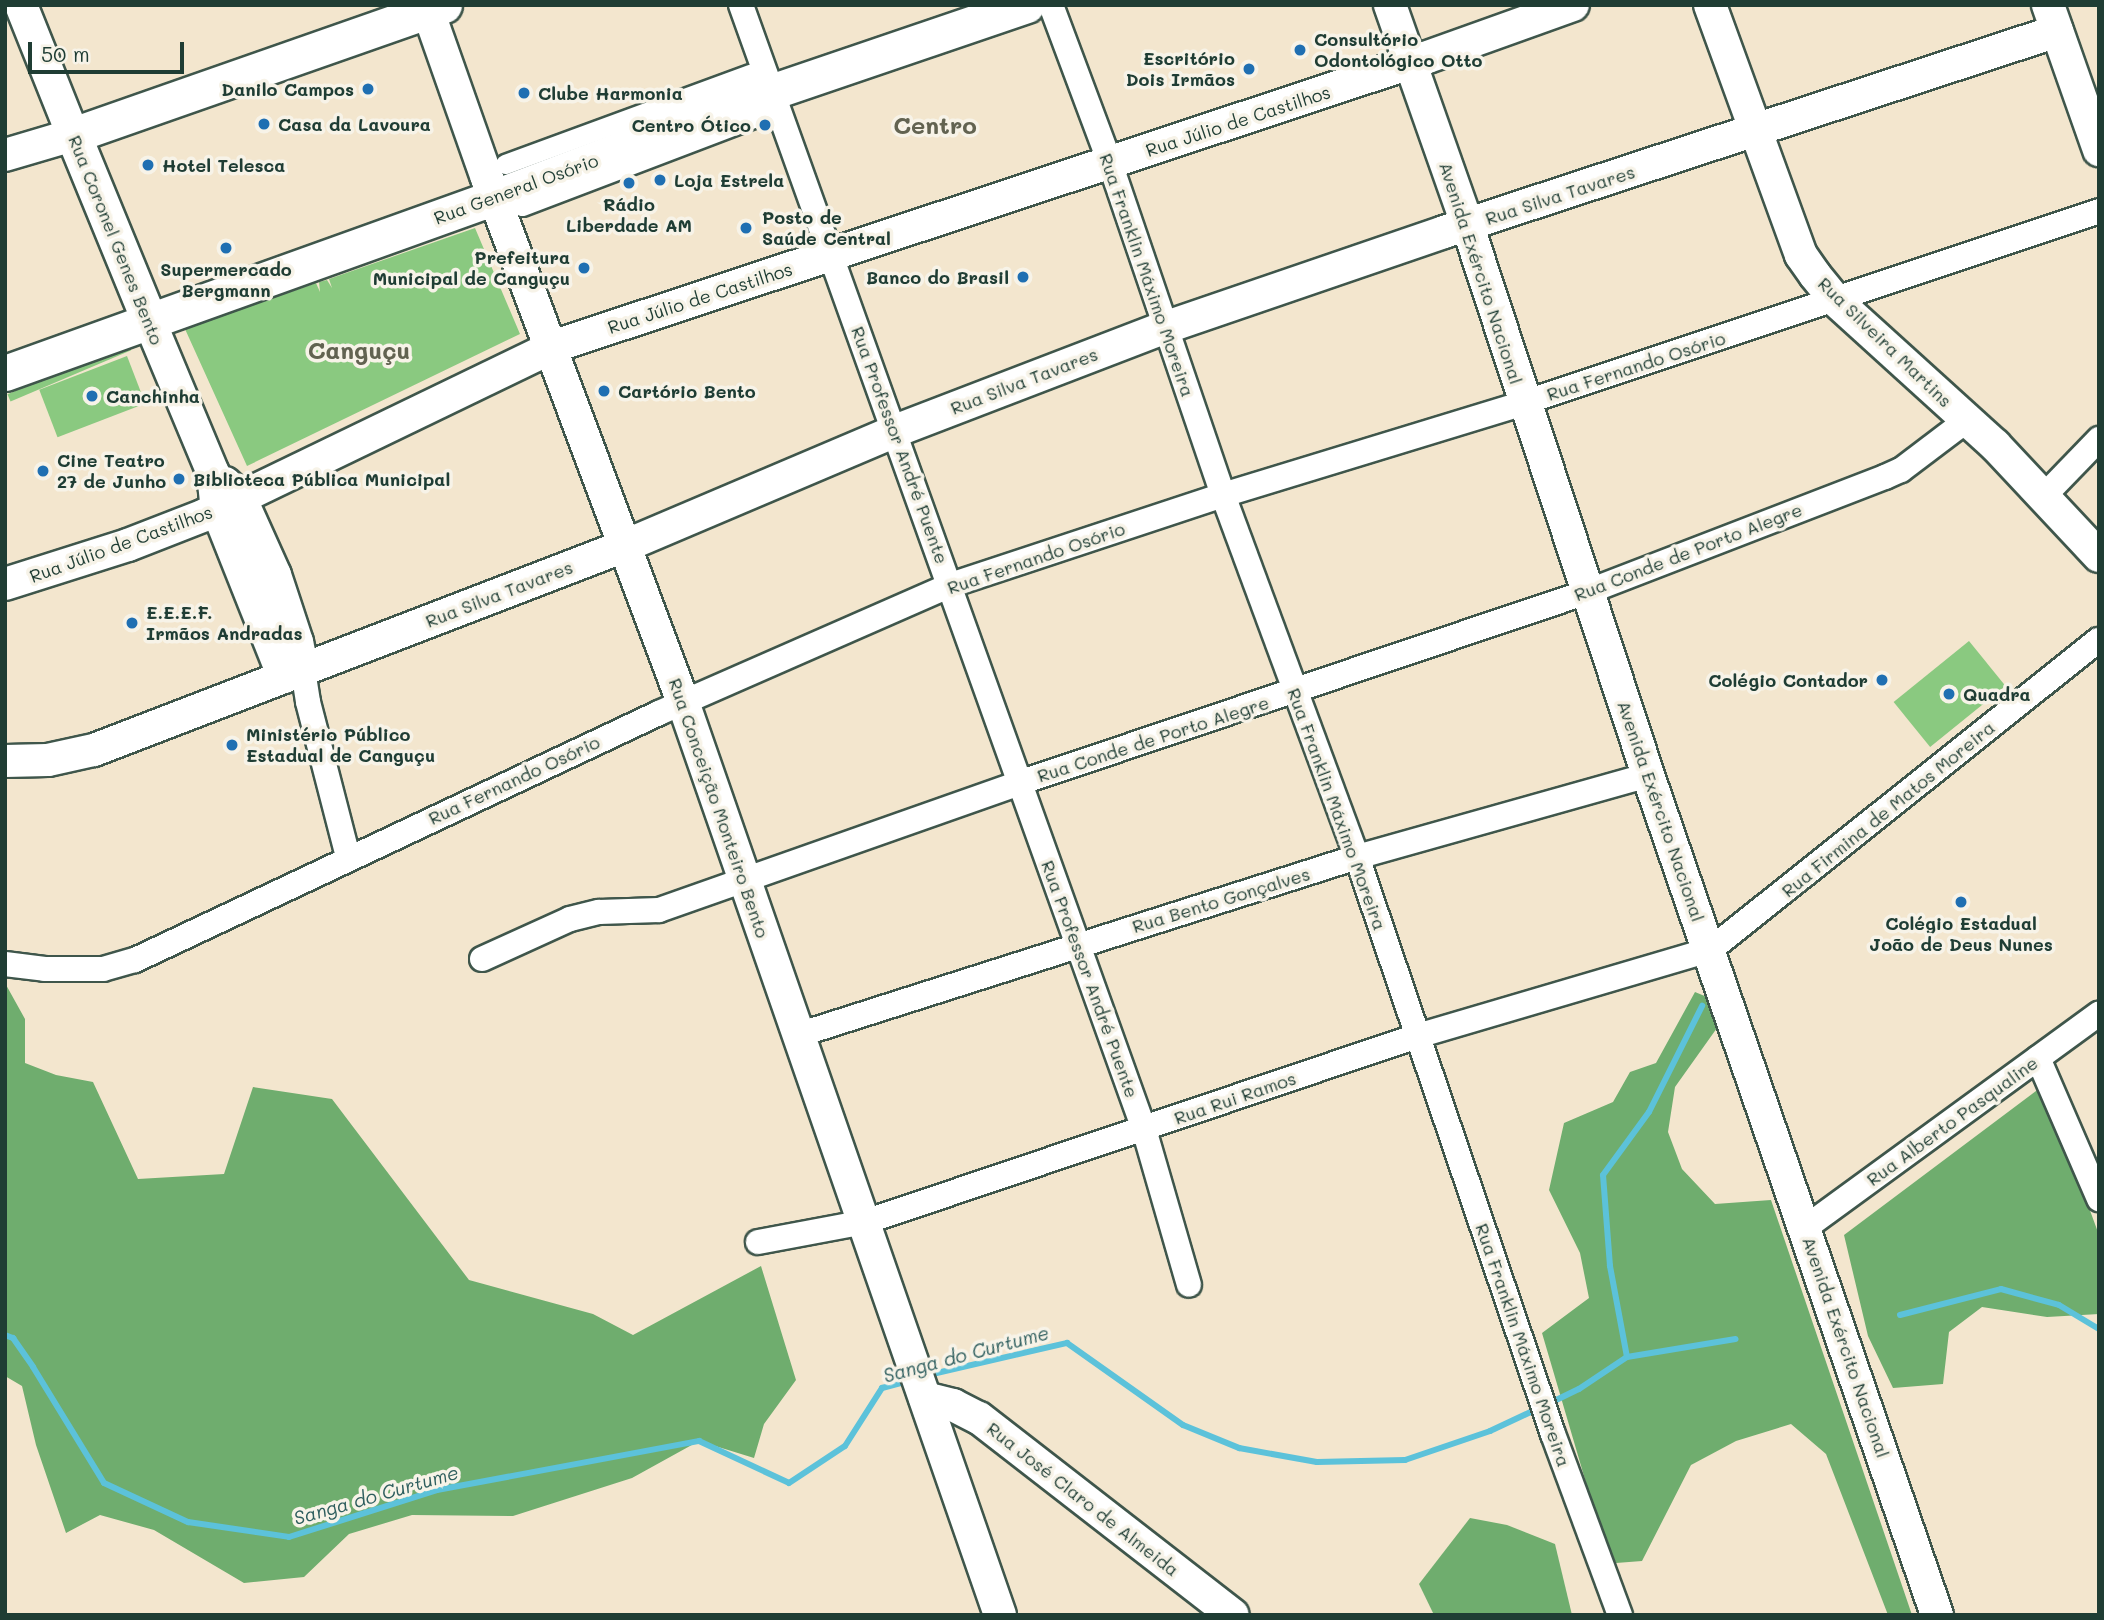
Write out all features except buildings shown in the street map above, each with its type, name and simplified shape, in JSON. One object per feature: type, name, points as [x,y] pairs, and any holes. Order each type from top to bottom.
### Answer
[{"type":"main road","name":"Rua General Osório","points":[[5,373],[149,320],[509,202],[763,93],[1027,5]]},
{"type":"main road","points":[[73,135],[433,7]]},
{"type":"main road","name":"Rua Coronel Genes Bento","points":[[73,135],[149,320]]},
{"type":"street","name":"Rua Coronel Genes Bento","points":[[21,5],[73,135]]},
{"type":"street","name":"Rua Professor André Puente","points":[[741,5],[763,93],[831,255],[1144,1129],[1189,1285]]},
{"type":"street","name":"Rua Franklin Máximo Moreira","points":[[1051,5],[1110,163],[1223,495],[1356,857],[1553,1434],[1620,1615]]},
{"type":"street","name":"Avenida Exército Nacional","points":[[1390,5],[1467,224],[1523,403],[1647,775],[1710,950],[1937,1615]]},
{"type":"street","name":"Rua Júlio de Castilhos","points":[[5,584],[136,542],[229,503],[552,346],[1410,63],[1573,5]]},
{"type":"street","name":"Rua Silveira Martins","points":[[1710,5],[1801,255],[1835,300],[1995,445],[2099,556]]},
{"type":"street","name":"Rua Conceição Monteiro Bento","points":[[433,7],[509,202],[552,346],[683,702],[1000,1615]]},
{"type":"street","points":[[2052,18],[2099,150]]},
{"type":"street","name":"Rua Silva Tavares","points":[[5,761],[48,760],[94,750],[627,545],[895,431],[1164,328],[1467,224],[1755,132],[2052,18]]},
{"type":"street","points":[[505,164],[763,93]]},
{"type":"street","points":[[5,155],[73,135]]},
{"type":"street","name":"Rua Fernando Osório","points":[[5,964],[45,969],[103,969],[135,960],[348,857],[683,702],[951,585],[1223,495],[1523,403],[2099,211]]},
{"type":"street","name":"Rua Coronel Genes Bento","points":[[149,320],[213,473],[229,503],[261,580],[293,673],[308,702],[348,857]]},
{"type":"street","name":"Rua Conde de Porto Alegre","points":[[482,959],[570,919],[599,912],[659,910],[1019,783],[1295,693],[1587,592],[1885,477],[1900,470],[1967,420]]},
{"type":"street","points":[[2043,497],[2099,439]]},
{"type":"street","name":"Rua Firmina de Matos Moreira","points":[[1710,950],[2099,640]]},
{"type":"street","name":"Rua Bento Gonçalves","points":[[798,1035],[1356,857],[1647,775]]},
{"type":"street","name":"Rua Rui Ramos","points":[[758,1242],[865,1222],[1417,1037],[1710,950]]},
{"type":"street","name":"Rua Alberto Pasqualine","points":[[1805,1228],[2099,1014]]},
{"type":"street","points":[[2038,1058],[2099,1199]]},
{"type":"street","name":"Rua José Claro de Almeida","points":[[923,1394],[979,1418],[1233,1615]]},
{"type":"green space","points":[[475,228],[520,334],[247,466],[185,329],[316,283],[320,292],[319,282],[327,280],[332,288],[329,279]]},
{"type":"green space","points":[[128,343],[131,350],[11,402],[7,394]]},
{"type":"green space","name":"Canchinha","points":[[127,356],[145,404],[58,437],[39,390]]},
{"type":"green space","name":"Quadra","points":[[1969,641],[2006,686],[1930,747],[1894,702]]},
{"type":"green space","points":[[5,983],[25,1019],[25,1063],[56,1075],[93,1082],[138,1179],[224,1174],[253,1087],[332,1099],[469,1280],[593,1314],[633,1335],[761,1266],[796,1380],[764,1424],[754,1458],[699,1441],[632,1478],[513,1516],[412,1515],[349,1534],[304,1577],[244,1583],[154,1530],[100,1515],[66,1533],[36,1445],[22,1386],[5,1376]]},
{"type":"green space","points":[[1695,992],[1707,997],[1717,1028],[1675,1087],[1668,1132],[1682,1169],[1715,1204],[1771,1200],[1912,1615],[1888,1615],[1826,1454],[1791,1424],[1736,1441],[1691,1465],[1642,1561],[1616,1563],[1594,1510],[1542,1333],[1589,1298],[1580,1253],[1549,1190],[1564,1123],[1613,1102],[1630,1072],[1656,1063]]},
{"type":"green space","points":[[2044,1085],[2099,1235],[2099,1314],[2047,1317],[1982,1307],[1949,1332],[1943,1384],[1893,1388],[1868,1336],[1844,1235]]},
{"type":"green space","points":[[1470,1518],[1507,1525],[1555,1544],[1572,1615],[1434,1615],[1419,1584]]},
{"type":"waterway","points":[[1627,1357],[1610,1266],[1603,1175],[1649,1112],[1702,1006]]},
{"type":"waterway","name":"Sanga do Curtume","points":[[1900,1315],[2001,1289],[2059,1305],[2099,1329]]},
{"type":"waterway","name":"Sanga do Curtume","points":[[5,1335],[13,1338],[33,1367],[104,1483],[188,1522],[289,1537],[437,1490],[699,1441],[789,1483],[845,1446],[882,1388],[911,1380]]},
{"type":"waterway","name":"Sanga do Curtume","points":[[1550,1403],[1579,1389],[1627,1357],[1736,1339]]},
{"type":"waterway","name":"Sanga do Curtume","points":[[928,1375],[1067,1343],[1183,1425],[1239,1448],[1317,1462],[1405,1460],[1490,1431],[1537,1409]]},
{"type":"place","name":"Consultório Odontológico Otto","points":[[1300,50]]},
{"type":"place","name":"Escritório Dois Irmãos","points":[[1249,69]]},
{"type":"place","name":"Danilo Campos","points":[[368,89]]},
{"type":"place","name":"Clube Harmonia","points":[[524,93]]},
{"type":"place","name":"Casa da Lavoura","points":[[264,124]]},
{"type":"place","name":"Centro Ótico","points":[[765,125]]},
{"type":"place","name":"Hotel Telesca","points":[[148,165]]},
{"type":"place","name":"Loja Estrela","points":[[660,180]]},
{"type":"place","name":"Rádio Liberdade AM","points":[[629,183]]},
{"type":"place","name":"Posto de Saúde Central","points":[[746,228]]},
{"type":"place","name":"Supermercado Bergmann","points":[[226,248]]},
{"type":"place","name":"Prefeitura Municipal de Canguçu","points":[[584,268]]},
{"type":"place","name":"Banco do Brasil","points":[[1023,277]]},
{"type":"place","name":"Cartório Bento","points":[[604,391]]},
{"type":"place","name":"Canchinha","points":[[92,396]]},
{"type":"place","name":"Cine Teatro 27 de Junho","points":[[43,471]]},
{"type":"place","name":"Biblioteca Pública Municipal","points":[[179,479]]},
{"type":"place","name":"E.E.E.F. Irmãos Andradas","points":[[132,623]]},
{"type":"place","name":"Colégio Contador","points":[[1882,680]]},
{"type":"place","name":"Quadra","points":[[1949,694]]},
{"type":"place","name":"Ministério Público Estadual de Canguçu","points":[[232,745]]},
{"type":"place","name":"Colégio Estadual João de Deus Nunes","points":[[1961,902]]},
{"type":"district","name":"Centro","points":[[935,125]]},
{"type":"district","name":"Canguçu","points":[[359,350]]}]
